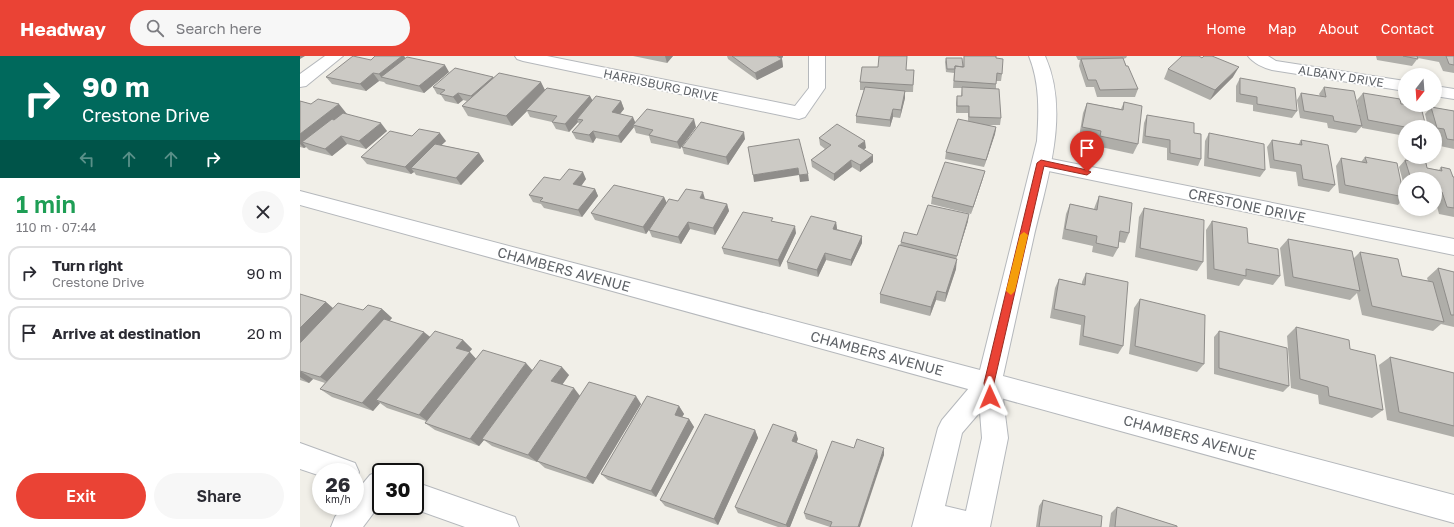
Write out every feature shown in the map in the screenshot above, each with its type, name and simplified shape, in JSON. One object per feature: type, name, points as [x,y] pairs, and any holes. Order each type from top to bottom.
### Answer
[{"type":"street","points":[[300,82],[335,56]]},
{"type":"street","name":"HARRISBURG DRIVE","points":[[523,56],[799,113],[816,88],[817,56]]},
{"type":"street","points":[[976,527],[995,438],[989,383],[1046,141],[1048,111],[1043,76],[1037,56]]},
{"type":"street","name":"ALBANY DRIVE","points":[[1256,56],[1272,64],[1398,85]]},
{"type":"street","points":[[1442,91],[1454,94]]},
{"type":"street","name":"CRESTONE DRIVE","points":[[1041,163],[1454,247]]},
{"type":"street","name":"CHAMBERS AVENUE","points":[[300,198],[1454,509]]},
{"type":"street","points":[[972,527],[927,522],[951,428],[989,383]]},
{"type":"street","points":[[300,456],[320,463]]},
{"type":"street","points":[[345,527],[372,481]]},
{"type":"street","points":[[424,499],[505,527]]},
{"type":"building","points":[[353,56],[371,60],[375,56],[402,56],[379,74],[373,73],[360,84],[326,77]]},
{"type":"building","points":[[732,56],[777,56],[782,59],[755,73]]},
{"type":"building","points":[[879,56],[907,56],[906,70],[914,70],[913,85],[860,82],[862,67],[878,67]]},
{"type":"building","points":[[964,56],[996,56],[996,58],[1003,59],[1002,74],[997,73],[996,84],[954,81],[955,66],[964,67]]},
{"type":"building","points":[[1182,56],[1199,56],[1202,58],[1204,56],[1212,56],[1239,67],[1215,90],[1168,69]]},
{"type":"building","points":[[1403,56],[1417,56],[1418,59]]},
{"type":"building","points":[[1446,56],[1454,56],[1454,65],[1449,64]]},
{"type":"building","points":[[407,57],[445,65],[419,86],[381,77]]},
{"type":"building","points":[[946,58],[962,58],[963,67],[955,66],[955,69],[947,69]]},
{"type":"building","points":[[1123,58],[1138,89],[1100,90],[1096,80],[1088,80],[1081,59]]},
{"type":"building","points":[[455,68],[493,77],[471,96],[458,93],[453,97],[440,94],[445,90],[433,87]]},
{"type":"building","points":[[499,73],[541,82],[506,116],[462,106]]},
{"type":"building","points":[[1240,78],[1295,88],[1297,111],[1257,104],[1257,97],[1240,94]]},
{"type":"building","points":[[865,87],[905,91],[901,110],[893,109],[890,120],[856,116]]},
{"type":"building","points":[[962,87],[999,89],[1001,118],[969,117],[969,106],[957,106],[957,96],[962,96]]},
{"type":"building","points":[[1324,87],[1354,91],[1362,126],[1334,121],[1333,116],[1304,111],[1301,93],[1326,97]]},
{"type":"building","points":[[547,88],[590,96],[565,124],[552,122],[557,116],[526,110]]},
{"type":"building","points":[[1363,93],[1398,99],[1398,112],[1422,112],[1424,120],[1398,120],[1398,126],[1368,120]]},
{"type":"building","points":[[596,96],[621,101],[612,112],[633,117],[618,136],[593,131],[589,135],[572,132],[583,120],[577,119]]},
{"type":"building","points":[[318,99],[339,104],[300,134],[300,101],[311,104]]},
{"type":"building","points":[[1124,102],[1142,106],[1138,144],[1100,136],[1101,131],[1082,127],[1087,103],[1123,110]]},
{"type":"building","points":[[647,109],[694,119],[677,142],[649,135],[653,130],[633,125]]},
{"type":"building","points":[[1442,109],[1454,111],[1454,140],[1447,139],[1444,129],[1442,129],[1442,120],[1435,120],[1432,112],[1442,112]]},
{"type":"building","points":[[343,113],[381,123],[359,141],[341,136],[325,149],[302,142],[332,119],[334,120]]},
{"type":"building","points":[[1147,115],[1194,123],[1194,133],[1201,134],[1201,159],[1170,153],[1170,140],[1145,136]]},
{"type":"building","points":[[958,119],[996,127],[986,160],[946,152]]},
{"type":"building","points":[[701,122],[744,132],[726,157],[682,147]]},
{"type":"building","points":[[837,124],[865,141],[858,146],[873,155],[860,165],[851,160],[834,174],[811,160],[831,145],[819,138]]},
{"type":"building","points":[[419,129],[440,133],[405,167],[361,157],[390,131],[412,136]]},
{"type":"building","points":[[1209,133],[1264,144],[1265,170],[1208,158]]},
{"type":"building","points":[[799,139],[808,174],[799,175],[798,168],[753,175],[748,147]]},
{"type":"building","points":[[1272,140],[1302,145],[1301,140],[1328,145],[1335,185],[1303,179],[1301,165],[1274,160]]},
{"type":"building","points":[[435,144],[479,153],[456,178],[411,168]]},
{"type":"building","points":[[1365,157],[1397,163],[1399,172],[1398,196],[1345,185],[1341,158],[1367,163]]},
{"type":"building","points":[[945,162],[985,171],[973,207],[932,197]]},
{"type":"building","points":[[1406,164],[1426,164],[1427,168],[1442,171],[1441,167],[1450,169],[1454,177],[1454,208],[1447,207],[1442,192],[1442,172],[1409,172]]},
{"type":"building","points":[[569,169],[583,172],[573,184],[595,189],[578,210],[540,201],[543,198],[529,195],[544,177],[560,180]]},
{"type":"building","points":[[614,185],[664,197],[643,227],[591,213]]},
{"type":"building","points":[[686,189],[703,192],[700,198],[727,204],[713,228],[688,222],[678,237],[649,230],[669,199],[678,201]]},
{"type":"building","points":[[1099,196],[1132,203],[1129,233],[1120,231],[1118,248],[1096,243],[1097,236],[1065,229],[1070,204],[1097,210]]},
{"type":"building","points":[[928,205],[969,214],[957,256],[901,242],[904,232],[917,235]]},
{"type":"building","points":[[1144,208],[1204,220],[1203,262],[1140,248]]},
{"type":"building","points":[[743,212],[773,218],[771,221],[795,226],[778,260],[722,248]]},
{"type":"building","points":[[811,216],[836,222],[833,229],[862,236],[851,260],[825,253],[817,270],[787,262]]},
{"type":"building","points":[[1212,221],[1247,228],[1248,243],[1278,249],[1280,276],[1246,269],[1246,276],[1214,269]]},
{"type":"building","points":[[1288,239],[1352,251],[1360,291],[1293,277]]},
{"type":"building","points":[[899,245],[957,259],[946,293],[937,291],[931,307],[880,294]]},
{"type":"building","points":[[1360,252],[1398,259],[1402,276],[1433,282],[1444,322],[1372,306]]},
{"type":"building","points":[[1438,268],[1454,272],[1454,315],[1451,315]]},
{"type":"building","points":[[1086,273],[1128,282],[1123,346],[1083,336],[1085,316],[1054,309],[1059,279],[1085,285]]},
{"type":"building","points":[[300,294],[326,302],[300,328]]},
{"type":"building","points":[[1140,299],[1205,315],[1204,364],[1135,346]]},
{"type":"building","points":[[338,303],[363,310],[368,305],[382,309],[320,377],[300,371],[300,343]]},
{"type":"building","points":[[384,319],[424,332],[362,403],[320,389]]},
{"type":"building","points":[[1296,327],[1349,340],[1350,349],[1375,355],[1383,410],[1329,396],[1328,387],[1300,379]]},
{"type":"building","points":[[435,331],[463,340],[456,348],[470,352],[419,415],[376,400]]},
{"type":"building","points":[[1219,331],[1287,348],[1289,386],[1219,368]]},
{"type":"building","points":[[483,350],[526,363],[470,439],[425,423]]},
{"type":"building","points":[[1390,357],[1454,373],[1454,426],[1399,412]]},
{"type":"building","points":[[540,360],[562,367],[551,381],[574,388],[528,455],[482,439]]},
{"type":"building","points":[[589,382],[636,396],[586,478],[537,461]]},
{"type":"building","points":[[647,396],[679,406],[675,415],[689,419],[651,491],[601,474]]},
{"type":"building","points":[[705,414],[755,430],[714,519],[660,500]]},
{"type":"building","points":[[773,424],[796,432],[792,441],[817,450],[786,525],[735,507]]},
{"type":"building","points":[[857,439],[884,448],[858,527],[830,527],[832,522],[804,513],[832,441],[854,448]]},
{"type":"building","points":[[1043,500],[1102,516],[1101,527],[1039,527]]},
{"type":"building","points":[[1117,507],[1177,526],[1177,527],[1115,527]]},
{"type":"slow traffic","points":[[1011,291],[1024,235]]},
{"type":"route","points":[[990,397],[989,383],[1041,163],[1087,172]]}]
